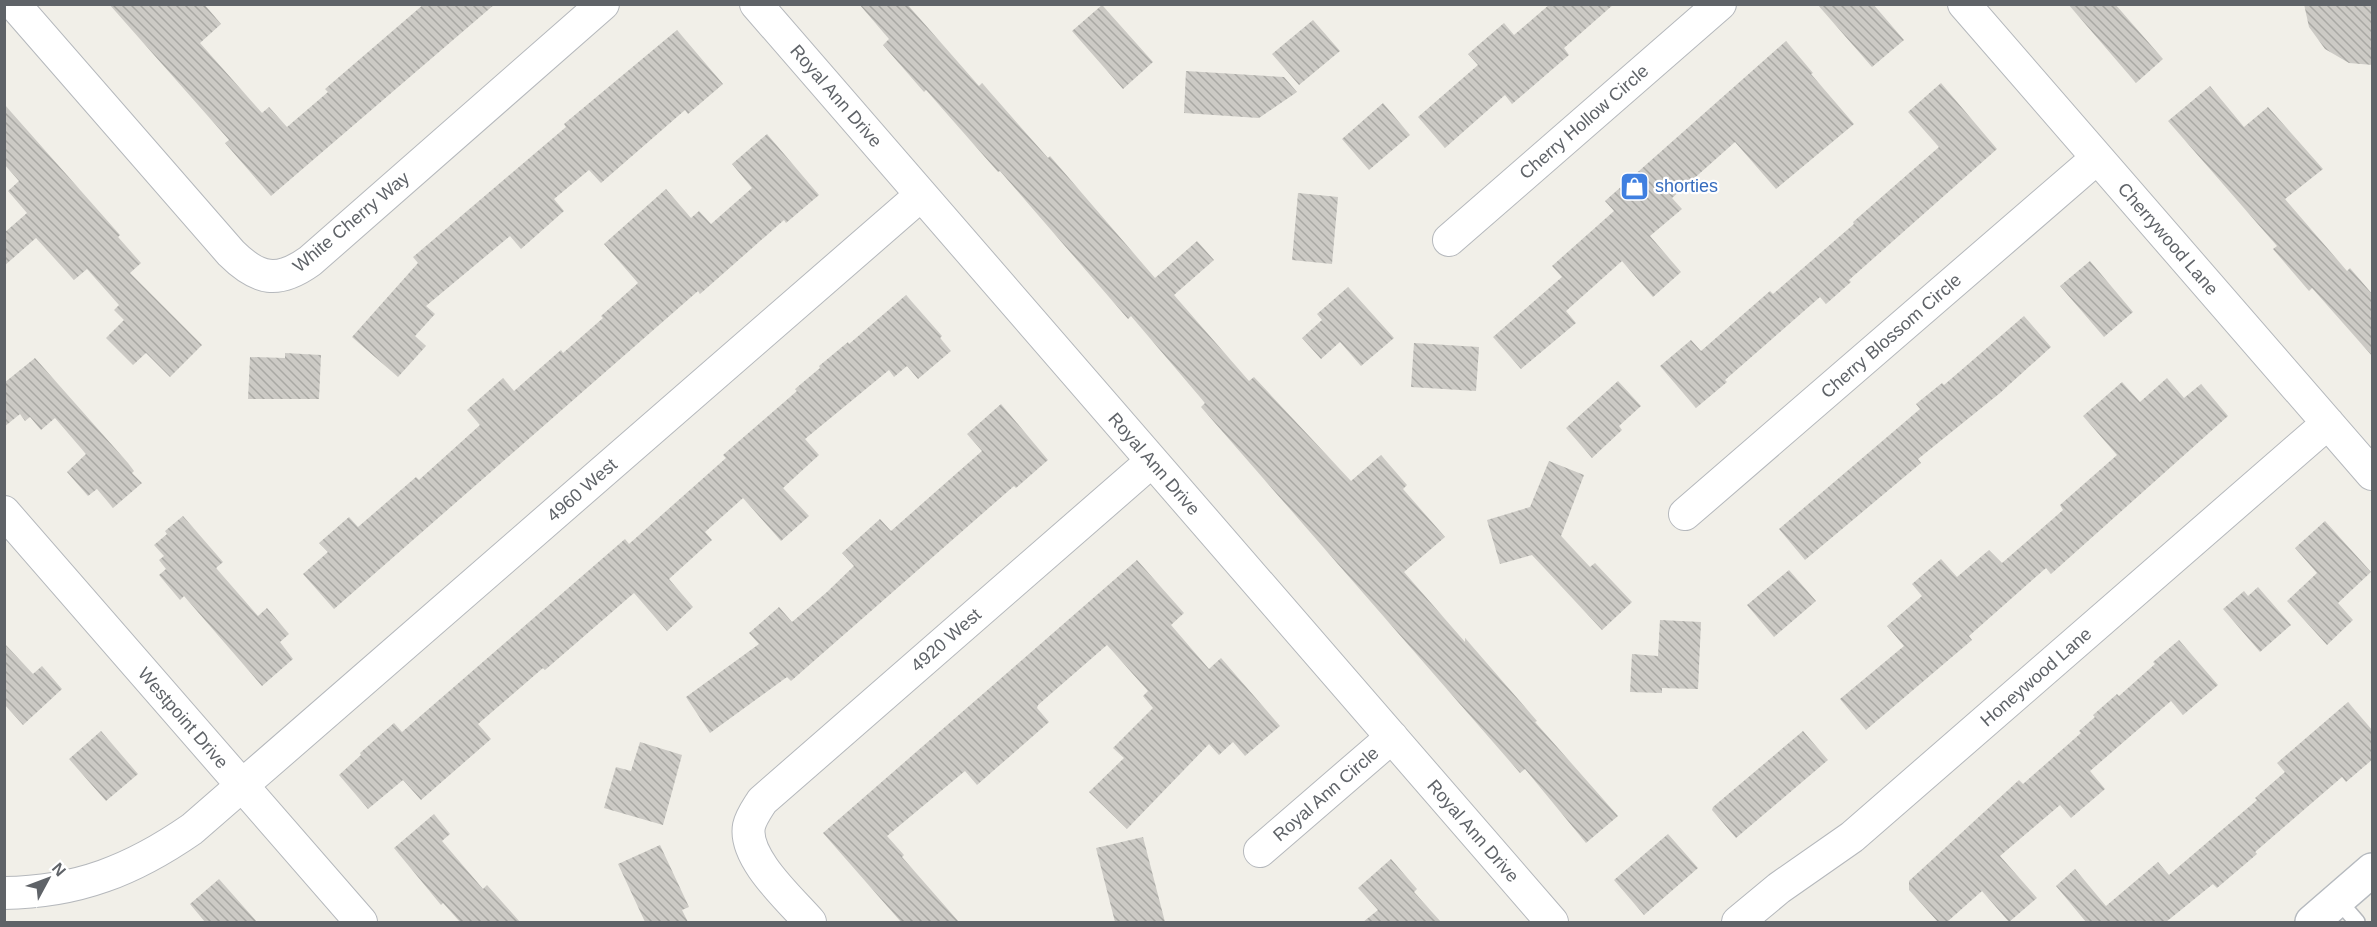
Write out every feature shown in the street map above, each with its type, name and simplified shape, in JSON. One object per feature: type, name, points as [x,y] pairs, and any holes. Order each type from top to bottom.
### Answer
[{"type":"main road","points":[[2312,922],[2348,911],[2373,870]]},
{"type":"street","name":"White Cherry Way","points":[[14,4],[231,253],[249,269],[273,278],[293,272],[310,261],[603,4]]},
{"type":"street","name":"Royal Ann Drive","points":[[756,4],[1552,922]]},
{"type":"street","name":"Cherry Hollow Circle","points":[[1449,240],[1720,4]]},
{"type":"street","name":"Cherrywood Lane","points":[[1964,4],[2373,474]]},
{"type":"street","name":"Cherry Blossom Circle","points":[[1685,513],[2097,158]]},
{"type":"street","name":"4960 West","points":[[4,893],[72,886],[122,870],[192,829],[921,195]]},
{"type":"street","name":"Honeywood Lane","points":[[1738,922],[1779,888],[1852,837],[2328,423]]},
{"type":"street","name":"4920 West","points":[[810,922],[761,866],[751,847],[749,827],[754,813],[771,791],[1152,461]]},
{"type":"street","name":"Westpoint Drive","points":[[4,512],[362,922]]},
{"type":"street","name":"Royal Ann Circle","points":[[1260,852],[1392,737]]},
{"type":"building","points":[[109,4],[204,4],[221,24],[200,43],[262,113],[269,107],[287,127],[328,92],[325,89],[424,4],[495,4],[271,196],[225,143],[229,140]]},
{"type":"building","points":[[859,4],[907,4],[979,86],[982,83],[1048,158],[1050,156],[1155,278],[1197,241],[1214,260],[1174,295],[1249,381],[1254,377],[1351,481],[1381,455],[1407,485],[1403,489],[1445,537],[1404,572],[1465,642],[1465,638],[1618,816],[1586,843],[1525,769],[1520,773],[1201,407],[1205,403],[1131,316],[1128,319],[1000,171],[998,172],[883,45],[889,39]]},
{"type":"building","points":[[1550,4],[1614,4],[1564,48],[1569,55],[1512,104],[1505,95],[1445,148],[1418,117],[1478,65],[1468,54],[1504,23],[1514,35]]},
{"type":"building","points":[[1817,4],[1873,4],[1904,40],[1872,67]]},
{"type":"building","points":[[2068,4],[2115,4],[2163,59],[2136,83]]},
{"type":"building","points":[[2304,4],[2373,4],[2373,65],[2349,63],[2325,49],[2309,27]]},
{"type":"building","points":[[1102,5],[1153,62],[1123,89],[1072,31]]},
{"type":"building","points":[[1313,20],[1340,51],[1299,85],[1272,54]]},
{"type":"building","points":[[677,30],[723,84],[688,114],[685,110],[601,183],[589,170],[554,199],[564,211],[521,249],[510,236],[426,306],[435,314],[415,336],[426,346],[398,377],[352,337],[418,263],[413,257],[566,127],[564,124]]},
{"type":"building","points":[[1786,41],[1854,124],[1776,189],[1735,142],[1672,198],[1682,209],[1650,236],[1681,272],[1653,297],[1622,261],[1566,311],[1576,323],[1521,369],[1493,337],[1562,277],[1552,266],[1614,211],[1605,201]]},
{"type":"building","points":[[1186,71],[1284,77],[1297,92],[1259,118],[1184,113]]},
{"type":"building","points":[[1941,83],[1997,149],[1849,280],[1851,282],[1826,304],[1820,297],[1696,408],[1660,366],[1691,340],[1701,351],[1770,291],[1773,294],[1939,147],[1908,112]]},
{"type":"building","points":[[2210,86],[2244,127],[2268,107],[2323,169],[2285,199],[2347,271],[2350,268],[2373,295],[2373,357],[2312,288],[2309,291],[2273,249],[2277,246],[2168,121]]},
{"type":"building","points":[[1383,103],[1410,135],[1369,170],[1342,139]]},
{"type":"building","points":[[4,104],[120,235],[118,237],[141,263],[130,273],[202,345],[170,377],[146,353],[133,365],[106,338],[124,320],[114,310],[119,305],[87,269],[74,280],[36,238],[4,266],[4,233],[27,213],[8,191],[19,181],[4,164]]},
{"type":"building","points":[[767,134],[819,195],[786,223],[784,220],[700,294],[698,291],[334,609],[303,574],[328,552],[319,543],[349,517],[358,527],[416,477],[419,480],[480,425],[467,410],[503,378],[514,391],[561,350],[563,353],[638,283],[604,244],[666,189],[691,218],[699,211],[711,224],[752,188],[732,164]]},
{"type":"building","points":[[1298,193],[1338,197],[1332,264],[1292,260]]},
{"type":"building","points":[[2090,261],[2133,312],[2104,337],[2060,286]]},
{"type":"building","points":[[1348,287],[1394,338],[1361,366],[1340,342],[1321,359],[1302,338],[1322,320],[1317,314]]},
{"type":"building","points":[[906,295],[942,336],[940,338],[951,351],[918,379],[907,366],[894,377],[889,370],[805,439],[819,455],[783,488],[809,516],[781,541],[743,498],[705,532],[712,540],[669,579],[693,607],[667,631],[634,593],[478,724],[491,739],[421,800],[403,780],[368,809],[339,775],[361,755],[360,753],[394,723],[402,732],[625,539],[629,544],[726,458],[723,455],[797,391],[795,389],[820,368],[819,366],[848,342],[849,344]]},
{"type":"building","points":[[2024,316],[2051,347],[2000,393],[1918,459],[1921,463],[1805,560],[1779,529],[1920,409],[1916,404],[1942,383],[1944,385]]},
{"type":"building","points":[[1414,343],[1479,347],[1476,391],[1411,387]]},
{"type":"building","points":[[285,353],[321,355],[319,399],[248,399],[250,357],[285,358]]},
{"type":"building","points":[[35,358],[128,463],[134,471],[132,473],[142,483],[113,508],[97,489],[88,496],[67,472],[86,454],[55,418],[41,430],[30,417],[25,421],[20,414],[4,427],[4,383]]},
{"type":"building","points":[[2167,378],[2184,398],[2201,384],[2228,416],[2051,574],[2046,568],[1969,636],[1972,640],[1866,730],[1840,699],[1904,646],[1887,626],[1922,596],[1912,584],[1941,559],[1957,577],[1989,550],[2002,563],[2063,510],[2060,505],[2117,455],[2083,416],[2122,382],[2140,402]]},
{"type":"building","points":[[1618,381],[1641,406],[1619,426],[1622,430],[1592,458],[1566,428]]},
{"type":"building","points":[[1001,404],[1048,460],[1016,488],[1014,486],[791,681],[787,677],[710,733],[686,697],[759,644],[749,633],[779,607],[792,622],[827,592],[854,566],[842,553],[880,519],[891,531],[982,451],[967,434]]},
{"type":"building","points":[[1549,461],[1584,475],[1561,536],[1590,567],[1595,563],[1632,602],[1602,630],[1532,555],[1500,564],[1487,520],[1530,507]]},
{"type":"building","points":[[183,516],[223,562],[216,568],[258,616],[267,608],[289,634],[280,642],[293,659],[262,686],[184,596],[180,600],[159,575],[166,569],[159,560],[164,556],[154,545],[167,534],[165,531]]},
{"type":"building","points":[[2325,521],[2371,572],[2338,603],[2353,620],[2327,645],[2287,601],[2317,573],[2295,548]]},
{"type":"building","points":[[1137,560],[1184,613],[1171,625],[1209,669],[1221,658],[1280,726],[1245,756],[1233,742],[1219,755],[1209,744],[1127,829],[1089,792],[1124,758],[1113,748],[1153,708],[1143,696],[1148,691],[1107,645],[1038,705],[1037,708],[1049,722],[977,785],[965,771],[887,836],[904,855],[902,857],[959,922],[901,922],[823,833]]},
{"type":"building","points":[[1789,570],[1816,601],[1774,637],[1747,605]]},
{"type":"building","points":[[2258,587],[2291,625],[2260,652],[2223,609],[2244,591],[2248,596]]},
{"type":"building","points":[[1660,620],[1701,622],[1698,689],[1662,688],[1662,693],[1630,692],[1632,654],[1658,656]]},
{"type":"building","points":[[2179,640],[2218,685],[2183,715],[2171,701],[2090,771],[2105,789],[2071,818],[2060,805],[2000,856],[2037,898],[2009,922],[1982,891],[1947,922],[1938,922],[1909,890],[1909,881],[2019,780],[2023,784],[2081,733],[2079,731],[2095,717],[2093,715],[2117,694],[2119,696]]},
{"type":"building","points":[[4,643],[33,674],[42,666],[62,689],[23,725],[4,704]]},
{"type":"building","points":[[2348,702],[2373,731],[2373,759],[2346,782],[2342,777],[2217,888],[2213,884],[2166,922],[2086,922],[2056,886],[2075,869],[2106,906],[2158,862],[2169,875],[2257,800],[2255,798],[2285,772],[2277,763]]},
{"type":"building","points":[[101,731],[138,774],[106,801],[69,759]]},
{"type":"building","points":[[1803,731],[1828,760],[1736,838],[1712,810],[1713,807]]},
{"type":"building","points":[[640,742],[682,755],[663,825],[604,808],[616,767],[631,771]]},
{"type":"building","points":[[434,814],[450,834],[442,841],[483,889],[487,885],[520,922],[460,922],[443,903],[441,905],[394,848]]},
{"type":"building","points":[[1668,834],[1698,868],[1644,915],[1614,880]]},
{"type":"building","points":[[1143,837],[1165,922],[1115,922],[1096,848]]},
{"type":"building","points":[[660,845],[689,907],[682,910],[688,922],[645,922],[618,864]]},
{"type":"building","points":[[1391,859],[1417,889],[1414,892],[1441,922],[1363,922],[1378,910],[1358,888]]},
{"type":"building","points":[[219,879],[257,922],[205,922],[190,904]]},
{"type":"place","name":"shorties","points":[[1634,186]]}]
